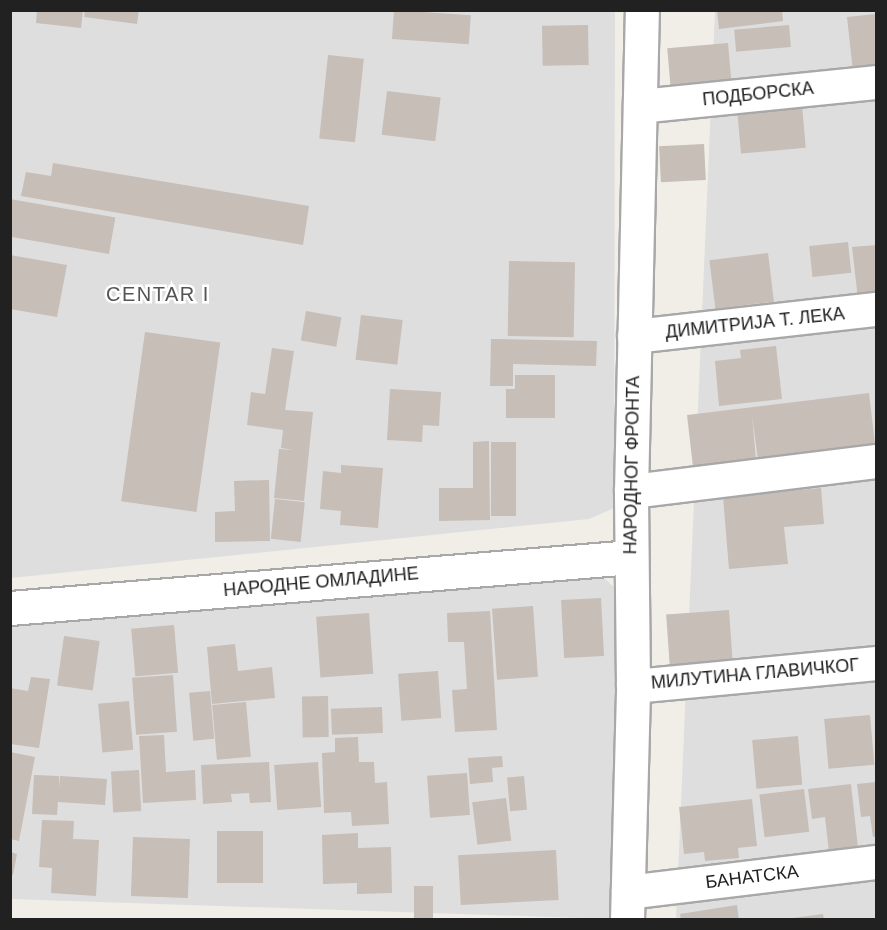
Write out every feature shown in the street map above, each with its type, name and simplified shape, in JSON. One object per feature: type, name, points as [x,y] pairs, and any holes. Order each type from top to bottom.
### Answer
[{"type":"street","name":"НАРОДНОГ ФРОНТА","points":[[627,906],[633,686],[631,491],[642,10]]},
{"type":"street","name":"ПОДБОРСКА","points":[[640,106],[876,82]]},
{"type":"street","name":"ДИМИТРИЈА Т. ЛЕКА","points":[[634,336],[876,309]]},
{"type":"street","points":[[631,491],[876,460]]},
{"type":"street","name":"НАРОДНЕ ОМЛАДИНЕ","points":[[10,608],[631,556]]},
{"type":"street","name":"МИЛУТИНА ГЛАВИЧКОГ","points":[[633,686],[876,663]]},
{"type":"street","name":"БАНАТСКА","points":[[627,906],[876,862]]},
{"type":"shaded area","points":[[12,11],[615,11],[614,508],[589,519],[11,578]]},
{"type":"shaded area","points":[[715,11],[876,11],[876,919],[676,920]]},
{"type":"shaded area","points":[[603,577],[617,590],[610,919],[11,899],[11,623]]},
{"type":"building","points":[[37,10],[83,10],[81,28],[36,23]]},
{"type":"building","points":[[85,10],[139,10],[137,24],[84,17]]},
{"type":"building","points":[[394,10],[471,15],[469,44],[392,39]]},
{"type":"building","points":[[717,10],[782,10],[783,21],[719,29]]},
{"type":"building","points":[[876,14],[876,69],[853,72],[847,17]]},
{"type":"building","points":[[588,25],[589,65],[543,66],[542,26]]},
{"type":"building","points":[[789,25],[791,47],[736,52],[734,30]]},
{"type":"building","points":[[728,43],[732,88],[671,93],[667,48]]},
{"type":"building","points":[[328,55],[364,59],[355,142],[319,139]]},
{"type":"building","points":[[387,91],[441,98],[435,141],[382,135]]},
{"type":"building","points":[[802,105],[806,148],[741,154],[737,111]]},
{"type":"building","points":[[704,144],[706,180],[661,182],[659,146]]},
{"type":"building","points":[[53,163],[309,206],[303,245],[21,196],[26,172],[51,176]]},
{"type":"building","points":[[10,199],[115,218],[109,254],[10,237]]},
{"type":"building","points":[[848,242],[851,273],[812,277],[809,246]]},
{"type":"building","points":[[876,245],[876,297],[858,299],[852,247]]},
{"type":"building","points":[[768,253],[774,302],[715,309],[709,260]]},
{"type":"building","points":[[10,255],[67,265],[57,317],[10,309]]},
{"type":"building","points":[[509,261],[575,262],[574,337],[508,336]]},
{"type":"building","points":[[306,311],[341,317],[336,347],[301,341]]},
{"type":"building","points":[[361,315],[403,320],[397,365],[356,360]]},
{"type":"building","points":[[145,332],[220,343],[196,512],[121,501]]},
{"type":"building","points":[[491,339],[597,341],[596,366],[513,364],[513,386],[490,386]]},
{"type":"building","points":[[776,346],[782,399],[719,406],[715,361],[741,358],[740,350]]},
{"type":"building","points":[[272,348],[294,351],[285,410],[313,412],[304,501],[274,498],[279,449],[294,450],[281,448],[283,430],[247,425],[251,392],[265,394]]},
{"type":"building","points":[[515,375],[555,375],[555,418],[506,418],[506,389],[515,389]]},
{"type":"building","points":[[390,389],[441,392],[439,426],[423,425],[422,442],[387,440]]},
{"type":"building","points":[[869,393],[876,453],[759,467],[752,415],[756,460],[693,467],[687,415]]},
{"type":"building","points":[[489,441],[490,520],[439,521],[439,488],[473,488],[473,442]]},
{"type":"building","points":[[491,442],[516,442],[516,516],[491,516]]},
{"type":"building","points":[[341,465],[383,468],[378,528],[340,525],[341,511],[320,509],[323,471],[341,473]]},
{"type":"building","points":[[269,480],[270,541],[215,542],[215,512],[235,511],[234,481]]},
{"type":"building","points":[[821,488],[824,524],[784,527],[788,564],[729,569],[723,497]]},
{"type":"building","points":[[275,499],[305,502],[301,542],[271,539]]},
{"type":"building","points":[[601,598],[604,656],[564,658],[561,600]]},
{"type":"building","points":[[533,606],[538,677],[497,680],[492,609]]},
{"type":"building","points":[[729,610],[733,664],[670,668],[666,614]]},
{"type":"building","points":[[490,611],[497,730],[455,732],[452,690],[467,689],[464,642],[448,642],[447,613]]},
{"type":"building","points":[[369,613],[373,674],[320,678],[316,617]]},
{"type":"building","points":[[174,625],[178,673],[135,677],[131,629]]},
{"type":"building","points":[[64,636],[100,641],[93,691],[57,686]]},
{"type":"building","points":[[235,644],[238,671],[272,667],[275,698],[212,704],[207,647]]},
{"type":"building","points":[[438,671],[441,718],[401,721],[398,674]]},
{"type":"building","points":[[173,675],[177,732],[136,735],[132,678]]},
{"type":"building","points":[[31,677],[50,679],[39,748],[10,744],[10,688],[28,691]]},
{"type":"building","points":[[210,691],[214,739],[193,741],[189,693]]},
{"type":"building","points":[[302,696],[328,696],[329,737],[303,737]]},
{"type":"building","points":[[129,701],[133,750],[102,753],[98,704]]},
{"type":"building","points":[[246,702],[251,757],[217,760],[212,705]]},
{"type":"building","points":[[382,707],[383,733],[332,735],[331,709]]},
{"type":"building","points":[[870,715],[874,765],[829,769],[824,719]]},
{"type":"building","points":[[164,735],[166,772],[195,770],[196,800],[143,803],[139,736]]},
{"type":"building","points":[[798,736],[802,785],[756,789],[752,740]]},
{"type":"building","points":[[358,737],[359,762],[374,762],[375,783],[387,782],[389,824],[352,826],[351,812],[324,813],[322,753],[335,752],[335,738]]},
{"type":"building","points":[[10,752],[35,757],[19,841],[10,839]]},
{"type":"building","points":[[502,756],[503,767],[492,768],[493,782],[470,784],[468,758]]},
{"type":"building","points":[[269,762],[271,802],[250,803],[249,793],[231,794],[232,802],[203,804],[201,765]]},
{"type":"building","points":[[318,762],[321,807],[277,810],[274,765]]},
{"type":"building","points":[[139,770],[141,811],[113,812],[111,771]]},
{"type":"building","points":[[467,773],[470,815],[430,818],[427,776]]},
{"type":"building","points":[[34,775],[59,776],[60,788],[60,776],[107,779],[105,805],[58,802],[57,815],[32,814]]},
{"type":"building","points":[[524,776],[527,810],[510,811],[507,777]]},
{"type":"building","points":[[876,782],[876,836],[873,837],[870,816],[861,817],[857,784]]},
{"type":"building","points":[[851,784],[858,848],[829,852],[825,817],[812,819],[808,789]]},
{"type":"building","points":[[804,789],[809,832],[765,837],[759,794]]},
{"type":"building","points":[[506,798],[511,841],[477,845],[472,802]]},
{"type":"building","points":[[752,799],[757,846],[738,848],[739,858],[705,861],[704,852],[684,854],[679,807]]},
{"type":"building","points":[[42,820],[74,821],[73,839],[99,840],[96,896],[51,893],[52,868],[39,867]]},
{"type":"building","points":[[217,831],[263,831],[263,883],[217,883]]},
{"type":"building","points":[[358,833],[358,848],[391,847],[392,893],[357,894],[357,883],[323,884],[322,835]]},
{"type":"building","points":[[133,837],[190,839],[188,898],[131,896]]},
{"type":"building","points":[[556,850],[559,900],[461,905],[458,855]]},
{"type":"building","points":[[10,852],[17,854],[13,875],[10,874]]},
{"type":"building","points":[[414,886],[433,886],[433,920],[414,920]]},
{"type":"building","points":[[737,905],[739,920],[681,920],[680,914]]},
{"type":"building","points":[[823,914],[824,920],[793,920],[793,918]]},
{"type":"district","name":"CENTAR I","points":[[158,294]]}]
